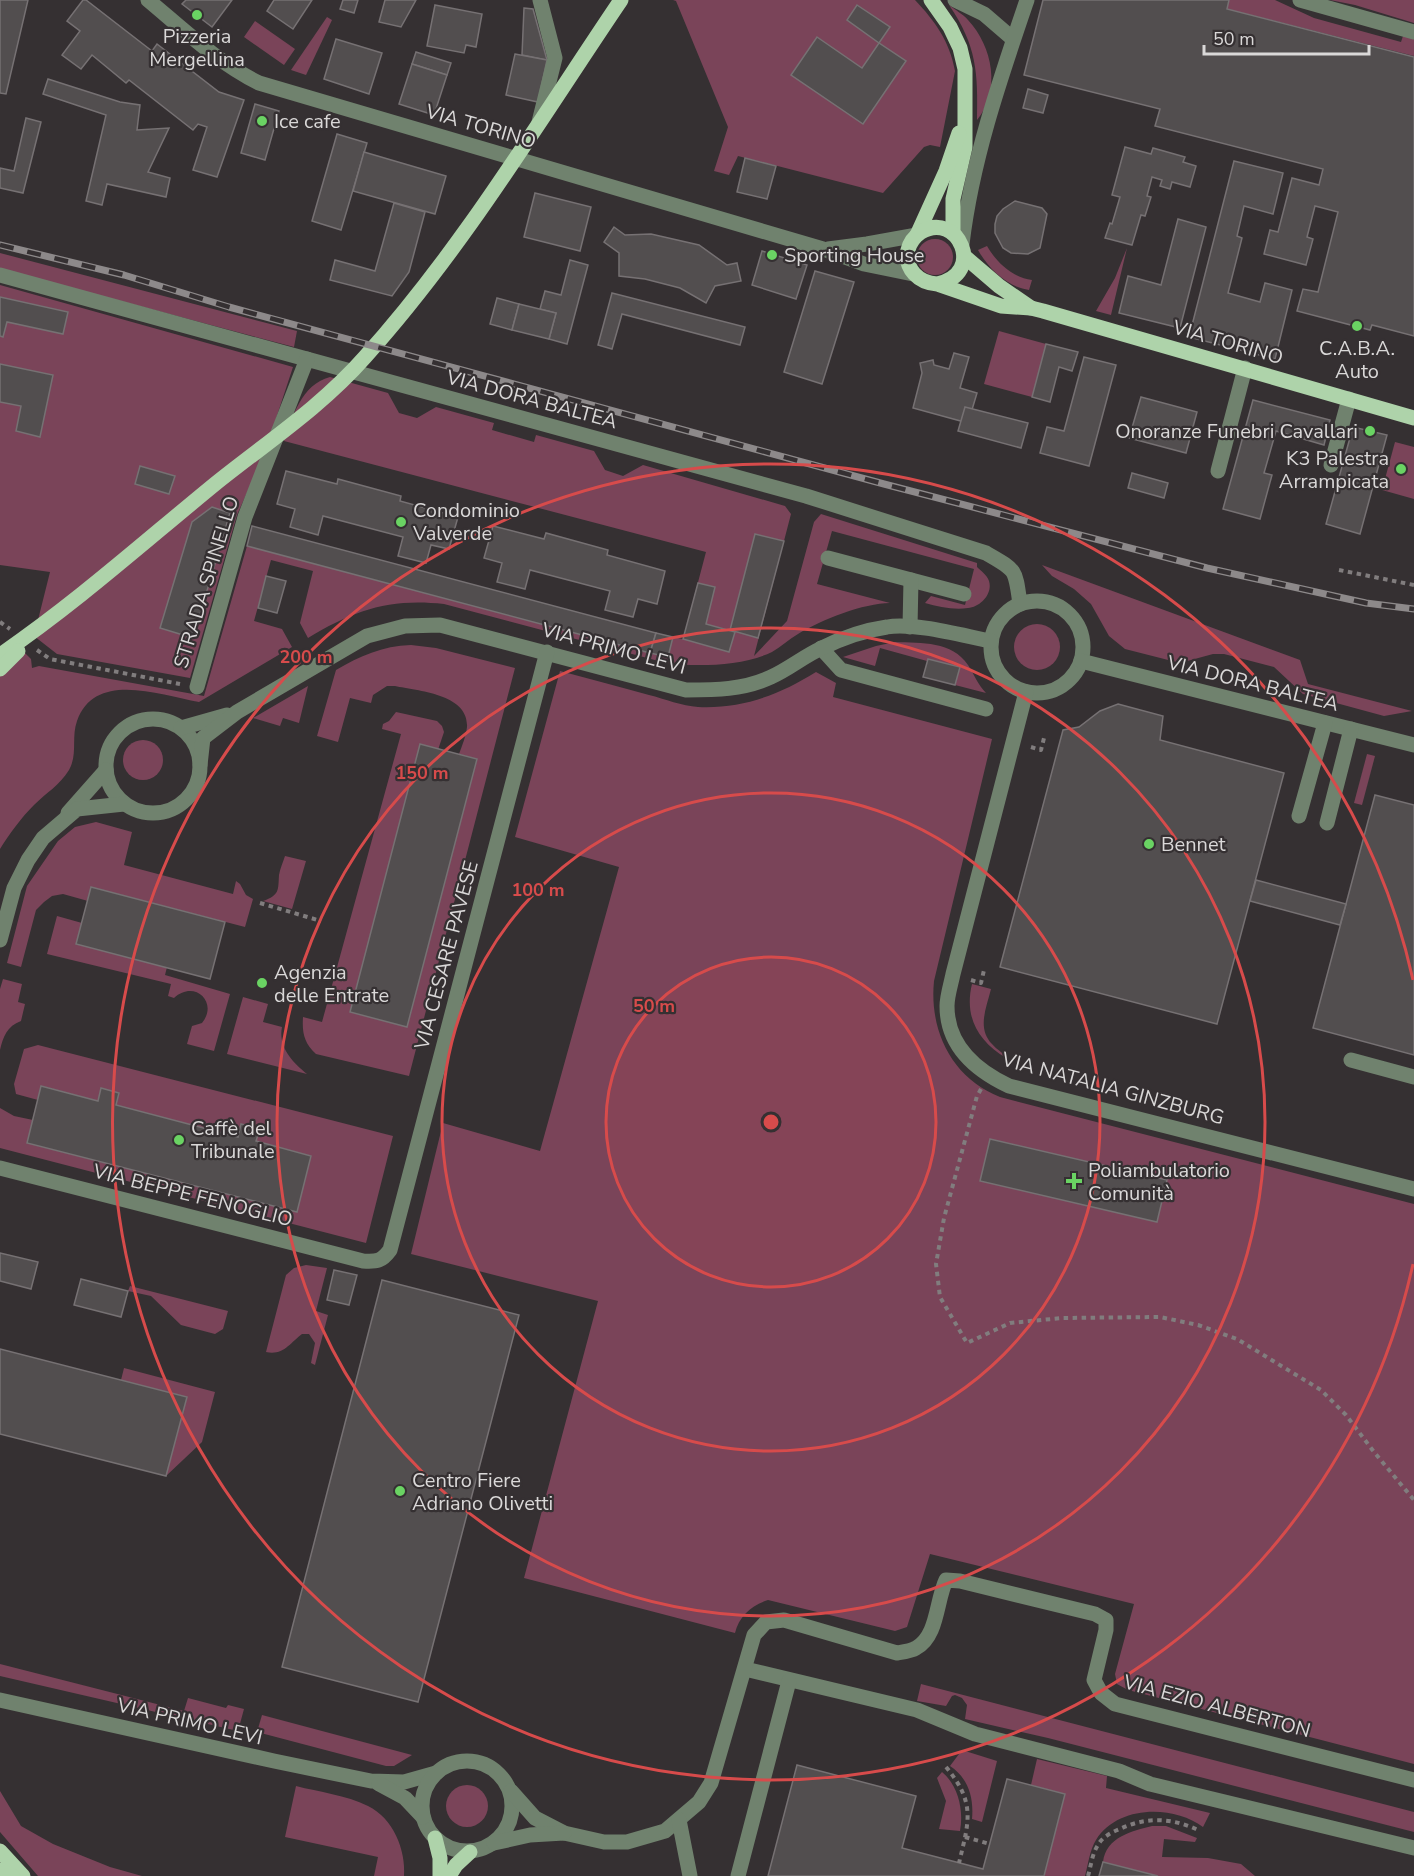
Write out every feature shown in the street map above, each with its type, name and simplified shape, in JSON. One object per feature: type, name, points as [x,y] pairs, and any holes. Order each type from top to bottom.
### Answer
[{"type":"main road","points":[[0,655],[46,623],[217,483],[288,429],[331,392],[363,360],[457,243],[621,0]]},
{"type":"main road","points":[[931,0],[950,27],[960,48],[964,69],[965,147],[953,199],[960,244],[960,272],[946,283],[937,285]]},
{"type":"main road","points":[[913,274],[908,264],[910,244],[917,235],[946,171],[964,118]]},
{"type":"main road","name":"VIA TORINO","points":[[917,235],[935,227],[945,229],[999,286],[1031,308]]},
{"type":"main road","name":"VIA TORINO","points":[[913,274],[920,280],[1001,306],[1031,308],[1414,418]]},
{"type":"main road","points":[[0,669],[46,623]]},
{"type":"main road","points":[[435,1838],[440,1858],[440,1876]]},
{"type":"main road","points":[[0,1851],[23,1876]]},
{"type":"main road","points":[[449,1876],[456,1865],[470,1852]]},
{"type":"main road","points":[[0,1870],[12,1876]]},
{"type":"street","name":"VIA TORINO","points":[[148,0],[212,54],[259,83],[823,249],[864,264],[913,274]]},
{"type":"street","points":[[525,161],[540,118],[555,58],[540,0]]},
{"type":"street","points":[[955,0],[984,14],[1013,39]]},
{"type":"street","points":[[960,244],[967,203],[993,101],[1027,0]]},
{"type":"street","points":[[1300,0],[1414,32]]},
{"type":"street","name":"VIA TORINO","points":[[823,249],[917,235]]},
{"type":"street","name":"VIA DORA BALTEA","points":[[0,275],[806,496],[986,553],[1016,574],[1020,604]]},
{"type":"street","name":"STRADA SPINELLO","points":[[197,687],[245,517],[307,359]]},
{"type":"street","points":[[1218,471],[1245,368]]},
{"type":"street","points":[[1331,465],[1349,399]]},
{"type":"street","points":[[828,558],[964,594]]},
{"type":"street","points":[[910,627],[911,580]]},
{"type":"street","points":[[1045,601],[1067,612],[1077,623],[1083,648],[1081,661],[1071,679],[1062,686],[1042,693],[1026,692],[1013,687],[1000,675],[992,658],[991,641],[997,623],[1003,615],[1020,604],[1045,601]]},
{"type":"street","name":"VIA PRIMO LEVI","points":[[200,765],[203,738],[237,712],[366,636],[405,626],[440,625],[686,690],[725,690],[770,678],[821,648],[846,638],[889,626],[910,627],[991,641]]},
{"type":"street","points":[[821,648],[842,670],[986,709]]},
{"type":"street","name":"VIA CESARE PAVESE","points":[[376,1262],[384,1258],[390,1250],[547,652]]},
{"type":"street","name":"VIA DORA BALTEA","points":[[1081,661],[1414,746]]},
{"type":"street","name":"VIA NATALIA GINZBURG","points":[[1026,692],[956,962],[947,1006],[951,1029],[961,1049],[974,1066],[989,1077],[1009,1086],[1414,1189]]},
{"type":"street","name":"VIA PRIMO LEVI","points":[[181,728],[237,712]]},
{"type":"street","points":[[0,940],[14,888],[28,860],[44,838],[77,809],[124,804],[145,812],[157,813],[172,809],[192,792],[199,776],[200,765],[196,746],[181,728],[168,721],[146,719],[131,723],[113,740],[107,753],[106,770],[111,789],[124,804]]},
{"type":"street","points":[[1299,816],[1325,723]]},
{"type":"street","points":[[1327,823],[1352,729]]},
{"type":"street","points":[[62,821],[106,770]]},
{"type":"street","points":[[1351,1060],[1414,1077]]},
{"type":"street","name":"VIA BEPPE FENOGLIO","points":[[0,1168],[363,1261],[376,1262]]},
{"type":"street","name":"VIA EZIO ALBERTON","points":[[511,1791],[535,1818],[564,1833],[604,1842],[627,1842],[665,1831],[699,1802],[711,1783],[754,1635],[765,1622],[784,1620],[897,1653],[916,1648],[930,1634],[940,1593],[946,1581],[960,1581],[1095,1614],[1106,1620],[1106,1630],[1094,1680],[1101,1693],[1115,1704],[1414,1780]]},
{"type":"street","points":[[745,1669],[917,1710],[975,1734],[1119,1771],[1150,1784],[1414,1848]]},
{"type":"street","points":[[738,1876],[789,1681]]},
{"type":"street","name":"VIA PRIMO LEVI","points":[[0,1700],[371,1781],[404,1782],[436,1773]]},
{"type":"street","points":[[463,1760],[478,1761],[492,1767],[503,1777],[511,1791],[513,1814],[503,1835],[483,1849],[470,1852],[457,1851],[445,1846],[427,1828],[423,1816],[423,1793],[428,1782],[448,1764],[463,1760]]},
{"type":"street","name":"VIA PRIMO LEVI","points":[[371,1781],[400,1795],[423,1816]]},
{"type":"street","points":[[679,1820],[690,1876]]},
{"type":"street","points":[[494,1843],[530,1835],[564,1833]]},
{"type":"path","points":[[1339,570],[1414,585]]},
{"type":"path","points":[[0,622],[17,634]]},
{"type":"path","name":"STRADA SPINELLO","points":[[33,647],[50,659],[197,687]]},
{"type":"path","points":[[260,903],[321,921]]},
{"type":"path","points":[[989,1077],[977,1096],[944,1218],[936,1264],[940,1297],[968,1343],[1010,1323],[1062,1318],[1160,1317],[1198,1324],[1237,1339],[1321,1390],[1346,1415],[1414,1500]]},
{"type":"path","points":[[946,1767],[965,1794],[968,1810],[968,1825],[959,1863]]},
{"type":"path","points":[[1088,1876],[1098,1844],[1110,1833],[1124,1827],[1146,1820],[1167,1820],[1185,1823],[1200,1831]]},
{"type":"path","points":[[965,1837],[990,1844]]},
{"type":"shaded area","points":[[673,0],[915,0],[941,32],[953,60],[955,71],[940,147],[930,145],[924,147],[883,193],[738,156],[729,175],[714,171],[728,127],[676,1]]},
{"type":"shaded area","points":[[1229,0],[1275,0],[1314,18],[1401,42],[1403,36],[1414,37],[1414,56],[1227,9]]},
{"type":"shaded area","points":[[1330,0],[1414,0],[1414,23],[1355,5]]},
{"type":"shaded area","points":[[949,5],[966,18],[977,31],[988,56],[991,69],[989,96],[977,120],[974,60],[965,34]]},
{"type":"shaded area","points":[[327,17],[332,20],[306,75],[291,70]]},
{"type":"shaded area","points":[[255,21],[295,49],[284,65],[244,37]]},
{"type":"shaded area","points":[[935,239],[948,244],[953,257],[948,270],[935,275],[922,270],[917,257],[922,244]]},
{"type":"shaded area","points":[[987,246],[995,258],[1012,273],[1032,280],[1029,290],[1013,285],[993,270],[978,250]]},
{"type":"shaded area","points":[[1127,248],[1111,315],[1096,311],[1115,278]]},
{"type":"shaded area","points":[[0,253],[297,331],[294,347],[0,269]]},
{"type":"shaded area","points":[[0,285],[293,367],[265,452],[237,515],[190,678],[57,654],[34,636],[50,572],[0,565]]},
{"type":"shaded area","points":[[999,331],[1046,344],[1032,397],[984,384]]},
{"type":"shaded area","points":[[330,377],[388,393],[399,413],[417,418],[436,407],[494,423],[492,430],[534,442],[536,435],[594,451],[605,470],[623,476],[643,465],[785,506],[791,514],[754,656],[787,621],[814,522],[821,514],[977,563],[977,567],[988,579],[989,591],[981,602],[968,608],[947,608],[925,603],[931,596],[965,605],[974,569],[832,531],[817,584],[890,603],[856,609],[830,618],[760,657],[734,663],[692,665],[666,663],[444,604],[406,603],[373,608],[341,620],[308,638],[300,623],[313,571],[271,560],[254,621],[282,629],[292,647],[199,702],[148,691],[113,691],[98,696],[86,705],[77,721],[73,758],[69,770],[57,785],[25,815],[0,849],[0,671],[22,650],[31,659],[32,668],[39,666],[204,696],[247,546],[668,657],[673,637],[683,639],[706,552],[284,441],[305,394],[320,381]]},
{"type":"shaded area","name":"K3 Palestra Arrampicata","points":[[1395,442],[1414,447],[1414,499],[1382,490]]},
{"type":"shaded area","points":[[1042,565],[1300,660],[1308,684],[1412,711],[1384,716],[1303,694],[1274,667],[1224,654],[1213,654],[1180,663],[1125,649],[1109,636],[1091,604],[1074,589],[1052,576]]},
{"type":"shaded area","points":[[1037,624],[1053,631],[1060,647],[1053,663],[1037,670],[1021,663],[1014,647],[1021,631]]},
{"type":"shaded area","points":[[895,642],[936,645],[954,651],[968,665],[986,693],[955,685],[960,667],[880,648],[875,666],[843,657]]},
{"type":"shaded area","points":[[411,645],[436,648],[515,668],[409,1076],[316,1054],[306,1042],[303,1017],[322,1022],[401,734],[382,729],[383,724],[389,721],[396,712],[437,721],[444,732],[350,1012],[407,1027],[477,759],[459,754],[467,727],[465,716],[460,707],[440,696],[387,686],[373,695],[371,703],[350,698],[338,742],[317,736],[336,670],[354,660],[390,647]]},
{"type":"shaded area","points":[[560,671],[698,707],[730,706],[760,699],[816,672],[836,683],[833,697],[992,739],[934,981],[935,1018],[947,1051],[957,1065],[983,1089],[1000,1097],[1414,1204],[1414,1764],[1128,1690],[1117,1684],[1115,1674],[1134,1604],[930,1554],[907,1627],[895,1631],[768,1600],[747,1612],[735,1633],[524,1578],[598,1301],[411,1254],[443,1123],[540,1151],[619,867],[515,837]]},
{"type":"shaded area","points":[[308,686],[299,723],[283,718],[280,726],[253,718]]},
{"type":"shaded area","points":[[143,740],[151,741],[157,746],[162,752],[162,768],[157,774],[151,779],[143,780],[135,779],[129,774],[124,768],[123,760],[124,752],[129,746],[135,741]]},
{"type":"shaded area","points":[[1367,754],[1375,756],[1362,805],[1354,803]]},
{"type":"shaded area","points":[[96,822],[132,832],[124,865],[233,894],[236,881],[246,895],[253,899],[245,927],[91,887],[88,901],[63,894],[52,896],[44,902],[36,910],[21,967],[7,963],[27,886],[58,841],[75,827]]},
{"type":"shaded area","points":[[285,856],[306,861],[292,909],[263,901],[273,897],[277,891],[279,873]]},
{"type":"shaded area","points":[[57,916],[82,923],[167,967],[165,975],[230,994],[214,1051],[187,1044],[192,1026],[202,1023],[208,1008],[206,1001],[196,992],[189,991],[174,998],[168,996],[171,984],[47,954]]},
{"type":"shaded area","points":[[3,979],[22,984],[18,1002],[25,1004],[21,1021],[6,1032],[0,1050],[0,989]]},
{"type":"shaded area","points":[[972,984],[991,989],[984,1018],[985,1031],[987,1038],[1006,1058],[988,1044],[975,1027],[970,1007]]},
{"type":"shaded area","points":[[243,997],[268,1004],[263,1022],[282,1027],[282,1041],[287,1054],[307,1074],[227,1054]]},
{"type":"shaded area","points":[[38,1045],[393,1136],[366,1243],[0,1148],[0,1108],[14,1116],[33,1120],[27,1143],[297,1212],[311,1156],[256,1141],[259,1128],[242,1124],[238,1137],[116,1105],[119,1093],[101,1088],[98,1101],[42,1086],[38,1100],[16,1094],[14,1084],[24,1049]]},
{"type":"shaded area","points":[[306,1265],[327,1268],[316,1311],[328,1315],[315,1365],[311,1363],[315,1343],[309,1334],[302,1334],[282,1350],[266,1352],[286,1275],[294,1268]]},
{"type":"shaded area","points":[[130,1286],[228,1311],[223,1329],[215,1334],[181,1325],[151,1296],[128,1291]]},
{"type":"shaded area","points":[[124,1368],[215,1392],[202,1442],[166,1476],[186,1397],[121,1380]]},
{"type":"shaded area","points":[[0,1664],[184,1711],[188,1698],[226,1708],[228,1705],[244,1709],[238,1731],[0,1676]]},
{"type":"shaded area","points":[[921,1684],[1414,1812],[1414,1832],[1048,1738],[965,1719],[967,1705],[962,1698],[955,1695],[946,1706],[917,1701]]},
{"type":"shaded area","points":[[262,1715],[412,1755],[394,1766],[386,1766],[257,1732]]},
{"type":"shaded area","points":[[962,1750],[997,1761],[982,1822],[972,1819],[971,1796],[961,1776],[950,1766]]},
{"type":"shaded area","points":[[1037,1759],[1107,1776],[1106,1788],[1210,1813],[1203,1827],[1191,1820],[1162,1812],[1146,1812],[1118,1820],[1106,1828],[1096,1840],[1085,1876],[1044,1876],[1065,1794],[1031,1785]]},
{"type":"shaded area","points":[[942,1772],[948,1777],[956,1791],[961,1815],[960,1831],[939,1829],[946,1801],[937,1778]]},
{"type":"shaded area","points":[[467,1785],[475,1786],[482,1791],[487,1798],[487,1814],[482,1821],[475,1826],[467,1827],[459,1826],[452,1821],[447,1814],[446,1806],[447,1798],[452,1791],[459,1786]]},
{"type":"shaded area","points":[[296,1786],[351,1799],[377,1811],[396,1836],[403,1856],[404,1876],[374,1876],[378,1857],[285,1837]]},
{"type":"shaded area","points":[[0,1791],[21,1826],[53,1844],[110,1867],[142,1876],[38,1876],[0,1832]]},
{"type":"shaded area","points":[[1152,1826],[1166,1826],[1197,1838],[1195,1842],[1164,1839],[1162,1857],[1208,1858],[1241,1864],[1255,1876],[1158,1876],[1103,1862],[1109,1847],[1121,1836]]},
{"type":"building","points":[[0,0],[28,0],[6,94],[0,93]]},
{"type":"building","points":[[83,0],[152,51],[157,44],[219,92],[244,100],[217,177],[193,170],[207,127],[198,124],[193,130],[129,80],[126,83],[92,55],[81,69],[62,55],[80,31],[67,21]]},
{"type":"building","points":[[186,0],[232,0],[212,27],[182,4]]},
{"type":"building","points":[[274,0],[312,0],[293,29],[267,11]]},
{"type":"building","points":[[343,0],[358,0],[354,13],[340,9]]},
{"type":"building","points":[[385,0],[416,0],[401,27],[379,22]]},
{"type":"building","points":[[1043,0],[1229,0],[1227,9],[1414,57],[1414,336],[1372,325],[1370,330],[1297,311],[1303,289],[1318,292],[1338,212],[1315,206],[1307,237],[1313,239],[1306,265],[1264,254],[1270,230],[1278,232],[1292,178],[1319,185],[1323,169],[1155,126],[1160,109],[1024,75]]},
{"type":"building","points":[[435,5],[482,14],[476,47],[466,45],[464,53],[427,46]]},
{"type":"building","points":[[857,5],[890,27],[879,43],[847,20]]},
{"type":"building","points":[[524,8],[533,9],[547,60],[522,55]]},
{"type":"building","points":[[817,37],[862,68],[879,43],[906,61],[863,124],[791,75]]},
{"type":"building","points":[[336,39],[382,53],[369,94],[324,79]]},
{"type":"building","points":[[416,52],[451,63],[447,75],[412,64]]},
{"type":"building","points":[[515,54],[547,60],[538,102],[506,95]]},
{"type":"building","points":[[412,64],[447,75],[434,115],[399,104]]},
{"type":"building","points":[[48,79],[120,102],[140,105],[137,130],[169,128],[148,172],[170,178],[166,197],[107,184],[102,205],[86,201],[106,115],[43,94]]},
{"type":"building","points":[[1028,89],[1048,95],[1043,113],[1023,108]]},
{"type":"building","points":[[255,104],[279,111],[265,160],[241,153]]},
{"type":"building","points":[[26,118],[41,122],[23,193],[0,188],[0,168],[14,171]]},
{"type":"building","points":[[337,134],[367,143],[341,230],[312,221]]},
{"type":"building","points":[[1125,147],[1151,154],[1153,148],[1185,157],[1183,162],[1196,166],[1190,187],[1172,182],[1170,189],[1160,186],[1162,180],[1152,177],[1147,196],[1151,197],[1145,216],[1141,215],[1132,245],[1105,238],[1120,197],[1112,195]]},
{"type":"building","points":[[364,152],[446,176],[435,214],[353,191]]},
{"type":"building","points":[[745,158],[776,166],[767,199],[737,192]]},
{"type":"building","points":[[1234,161],[1283,173],[1273,214],[1244,206],[1237,236],[1242,238],[1228,293],[1260,302],[1265,283],[1292,290],[1275,359],[1189,337]]},
{"type":"building","points":[[535,193],[591,207],[580,251],[524,237]]},
{"type":"building","points":[[1015,201],[1042,208],[1047,214],[1040,248],[1028,254],[1011,253],[1003,248],[995,233],[997,216]]},
{"type":"building","points":[[394,203],[425,212],[409,272],[392,296],[330,280],[335,260],[375,271]]},
{"type":"building","points":[[1178,219],[1206,227],[1180,328],[1119,313],[1128,276],[1161,285]]},
{"type":"building","points":[[614,227],[625,235],[651,234],[699,245],[727,265],[737,263],[741,281],[715,286],[706,303],[680,288],[645,279],[619,276],[619,253],[604,242]]},
{"type":"building","points":[[762,251],[807,265],[796,299],[752,285]]},
{"type":"building","points":[[570,260],[588,265],[567,344],[549,339],[556,313],[540,309],[545,291],[561,295]]},
{"type":"building","points":[[815,271],[854,282],[822,384],[784,372]]},
{"type":"building","points":[[612,293],[745,327],[740,345],[622,314],[612,349],[598,345]]},
{"type":"building","points":[[0,297],[68,312],[63,334],[7,322],[3,337],[0,336]]},
{"type":"building","points":[[497,298],[519,304],[512,330],[490,324]]},
{"type":"building","points":[[519,304],[556,313],[549,339],[512,330]]},
{"type":"building","points":[[1046,344],[1078,352],[1072,371],[1059,367],[1050,402],[1032,397]]},
{"type":"building","points":[[954,353],[969,357],[960,388],[977,393],[968,423],[913,408],[922,373],[920,363],[933,360],[934,365],[949,369]]},
{"type":"building","points":[[1084,357],[1116,365],[1089,466],[1040,453],[1047,427],[1064,431]]},
{"type":"building","points":[[0,364],[53,375],[40,437],[16,431],[21,406],[0,402]]},
{"type":"building","points":[[1141,397],[1197,412],[1186,453],[1129,438]]},
{"type":"building","points":[[1253,400],[1330,420],[1324,445],[1276,431],[1264,473],[1272,475],[1260,519],[1223,509]]},
{"type":"building","points":[[965,407],[1028,423],[1021,448],[958,431]]},
{"type":"building","points":[[1353,427],[1387,435],[1360,534],[1326,524]]},
{"type":"building","points":[[140,466],[175,476],[169,494],[135,484]]},
{"type":"building","name":"Condominio Valverde","points":[[286,471],[337,484],[338,479],[401,496],[400,501],[458,517],[449,549],[431,545],[426,563],[398,556],[403,537],[323,516],[318,535],[290,527],[295,509],[277,504]]},
{"type":"building","points":[[1132,473],[1168,483],[1164,498],[1128,488]]},
{"type":"building","points":[[212,507],[230,513],[193,638],[160,628],[192,522]]},
{"type":"building","points":[[252,526],[656,633],[650,653],[247,546]]},
{"type":"building","name":"Condominio Valverde","points":[[493,526],[544,539],[546,533],[608,550],[607,555],[665,571],[657,604],[638,599],[633,617],[605,610],[610,591],[530,570],[525,589],[497,582],[502,563],[484,558]]},
{"type":"building","points":[[755,534],[784,541],[758,638],[730,630]]},
{"type":"building","points":[[266,576],[286,581],[277,613],[258,608]]},
{"type":"building","points":[[698,583],[715,587],[706,624],[735,632],[729,652],[683,639]]},
{"type":"building","points":[[656,633],[673,637],[668,657],[650,653]]},
{"type":"building","points":[[928,659],[960,667],[955,685],[923,677]]},
{"type":"building","name":"Bennet","points":[[1118,704],[1163,716],[1160,740],[1284,773],[1217,1024],[1000,967],[1063,730],[1079,727],[1100,711]]},
{"type":"building","points":[[420,744],[477,759],[407,1027],[350,1012]]},
{"type":"building","points":[[1375,795],[1414,805],[1414,1055],[1313,1028]]},
{"type":"building","points":[[1256,880],[1346,904],[1340,925],[1250,901]]},
{"type":"building","points":[[91,887],[225,922],[210,979],[76,944]]},
{"type":"building","points":[[41,1086],[98,1101],[101,1088],[119,1093],[116,1105],[238,1137],[241,1124],[260,1129],[256,1141],[311,1156],[297,1212],[27,1143]]},
{"type":"building","name":"Poliambulatorio Comunità","points":[[990,1139],[1167,1180],[1157,1222],[980,1181]]},
{"type":"building","points":[[0,1253],[38,1262],[31,1289],[0,1281]]},
{"type":"building","points":[[334,1270],[357,1275],[349,1305],[327,1300]]},
{"type":"building","points":[[81,1279],[128,1291],[121,1317],[74,1305]]},
{"type":"building","name":"Centro Fiere Adriano Olivetti","points":[[382,1280],[519,1315],[418,1702],[282,1667]]},
{"type":"building","points":[[0,1349],[187,1397],[166,1476],[0,1434]]},
{"type":"building","points":[[797,1765],[916,1796],[902,1848],[983,1869],[1007,1779],[1065,1794],[1044,1876],[768,1876]]},
{"type":"building","points":[[1103,1862],[1158,1876],[1099,1876]]},
{"type":"railway","points":[[0,245],[124,275],[229,307],[884,484],[1207,568],[1366,603],[1414,609]]},
{"type":"place","name":"Pizzeria Mergellina","points":[[197,15]]},
{"type":"place","name":"Ice cafe","points":[[262,121]]},
{"type":"place","name":"Sporting House","points":[[772,255]]},
{"type":"place","name":"C.A.B.A. Auto","points":[[1357,326]]},
{"type":"place","name":"Onoranze Funebri Cavallari","points":[[1370,431]]},
{"type":"place","name":"K3 Palestra Arrampicata","points":[[1401,469]]},
{"type":"place","name":"Condominio Valverde","points":[[401,522]]},
{"type":"place","name":"Bennet","points":[[1149,844]]},
{"type":"place","name":"Agenzia delle Entrate","points":[[262,983]]},
{"type":"place","name":"Caffè del Tribunale","points":[[179,1140]]},
{"type":"place","name":"Poliambulatorio Comunità","points":[[1074,1181]]},
{"type":"place","name":"Centro Fiere Adriano Olivetti","points":[[400,1491]]}]
